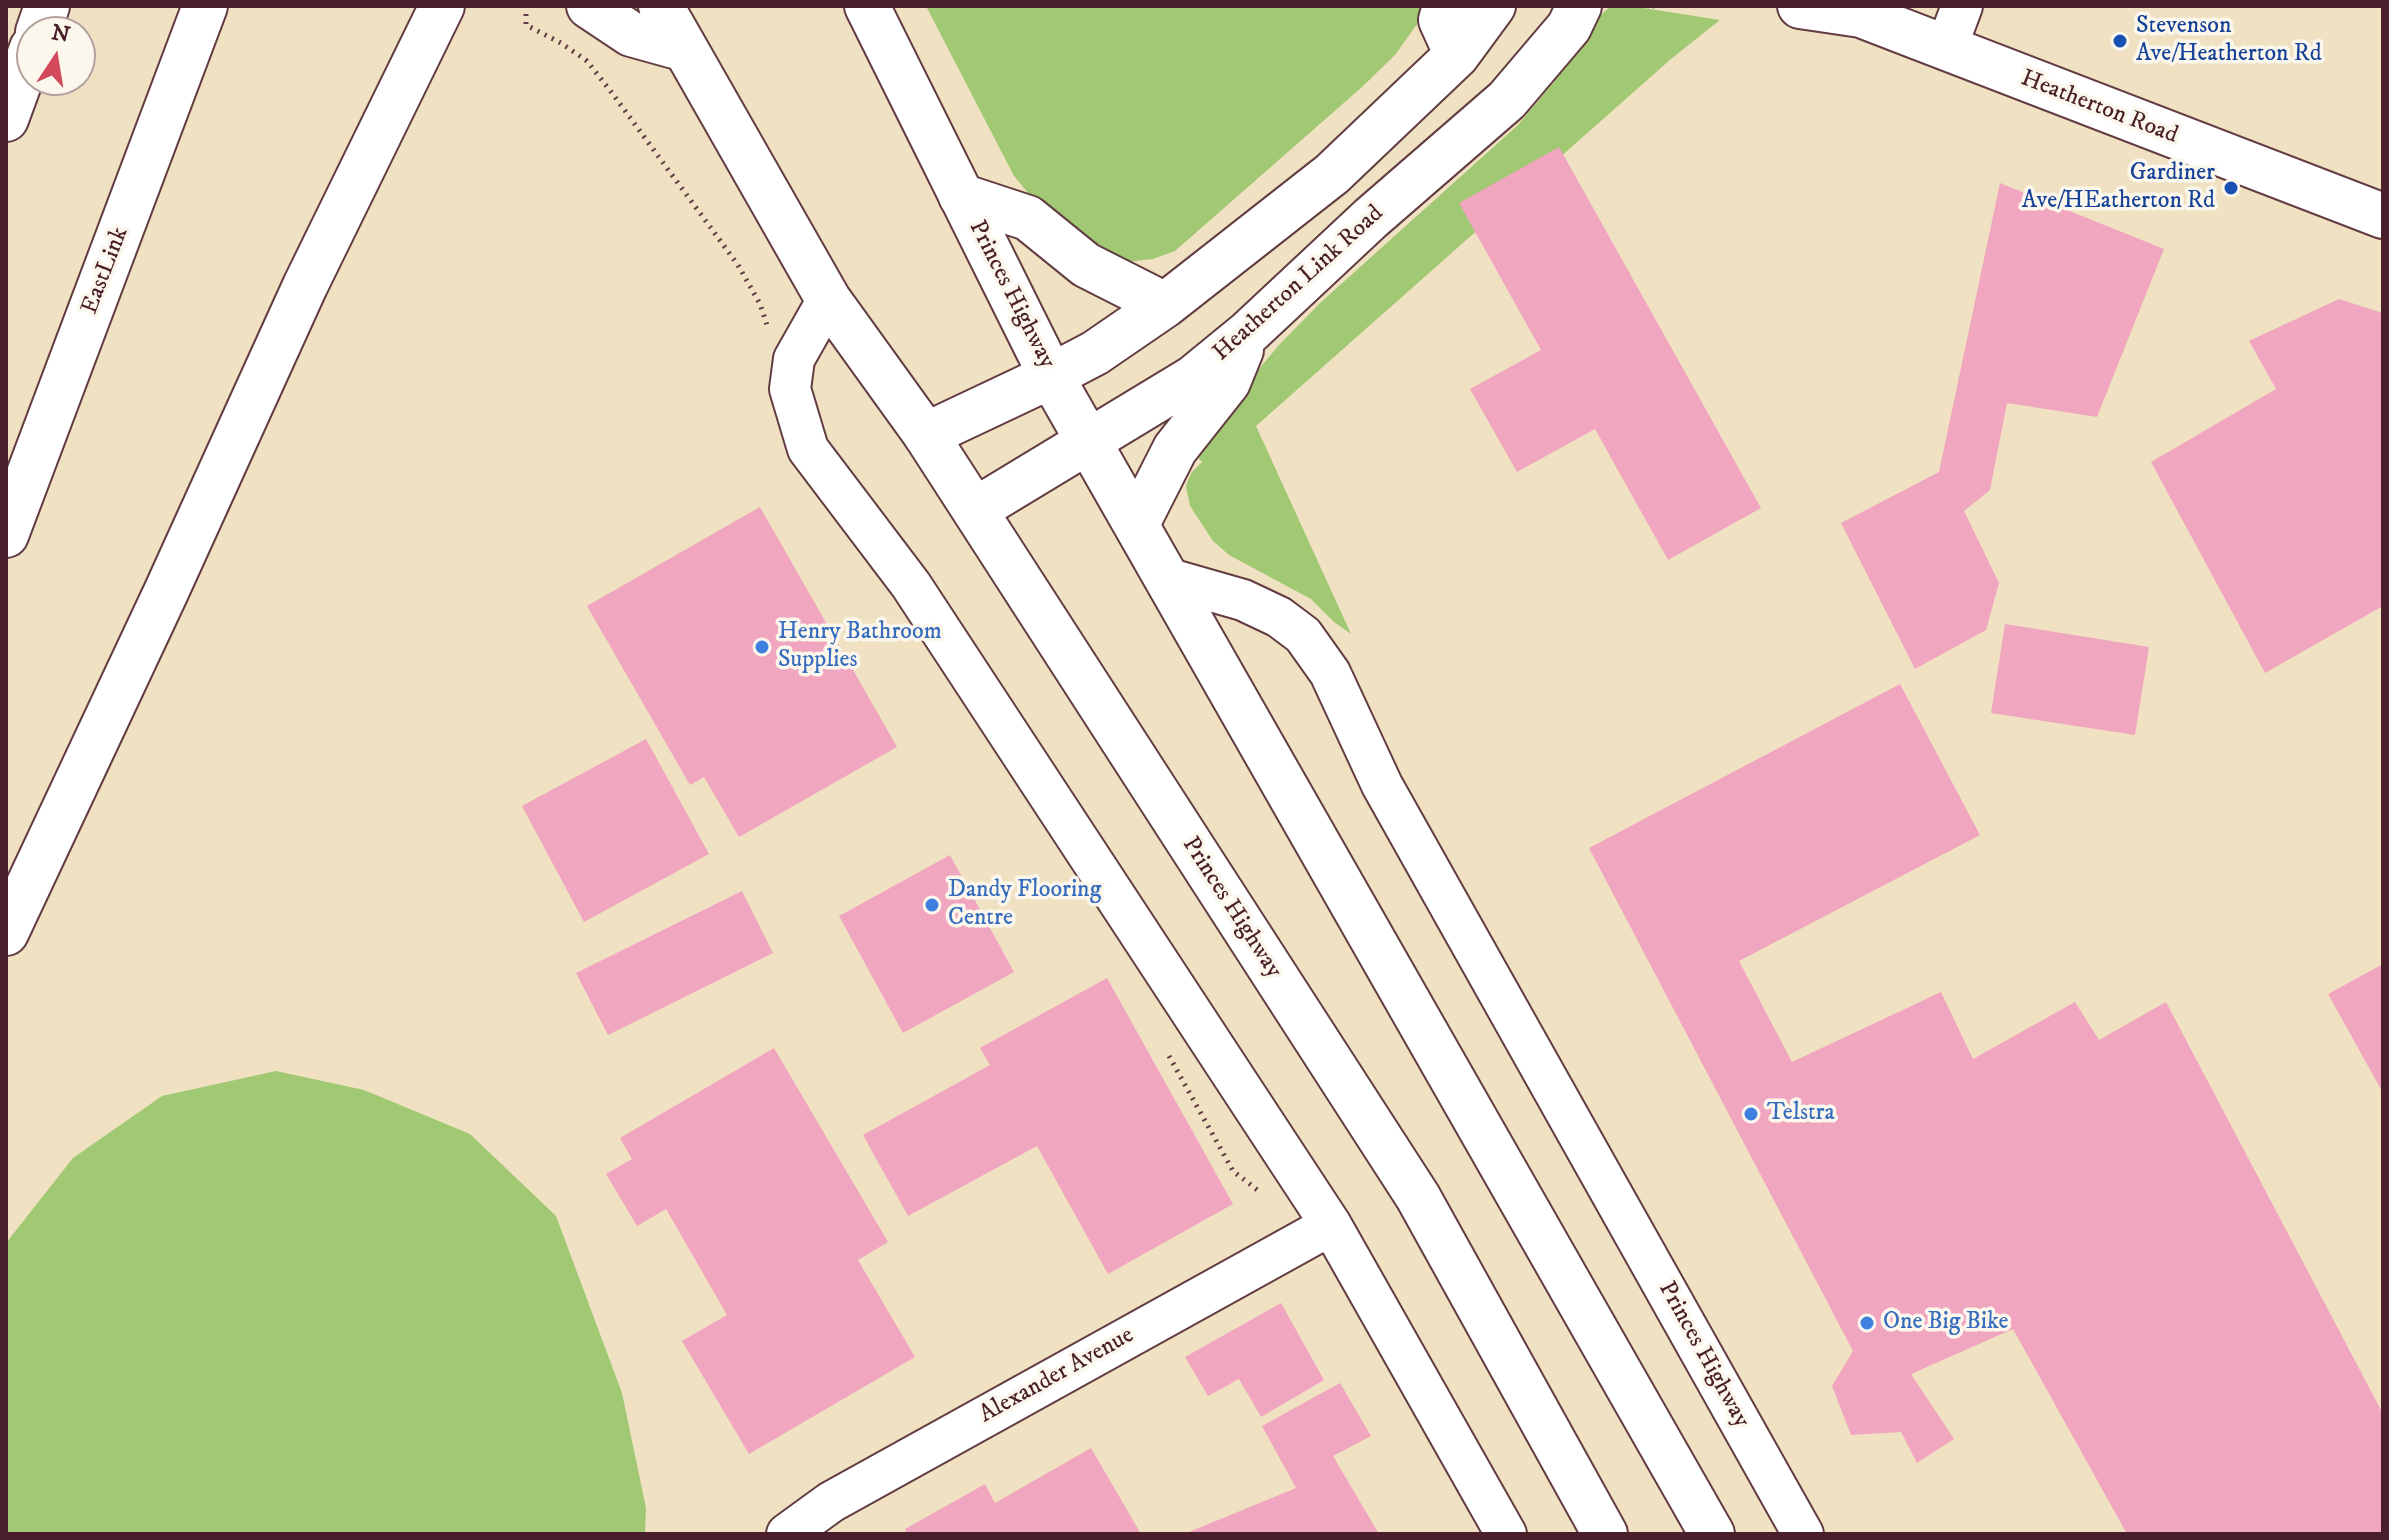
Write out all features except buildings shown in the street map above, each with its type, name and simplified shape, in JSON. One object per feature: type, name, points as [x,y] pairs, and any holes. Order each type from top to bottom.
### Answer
[{"type":"main road","name":"EastLink","points":[[6,535],[205,6]]},
{"type":"main road","points":[[6,933],[305,286],[442,6]]},
{"type":"main road","points":[[589,6],[631,34],[685,49]]},
{"type":"main road","name":"Princes Highway","points":[[661,6],[828,299],[926,435],[1418,1197],[1605,1534]]},
{"type":"main road","name":"Princes Highway","points":[[867,6],[1051,376],[1712,1534]]},
{"type":"main road","points":[[1445,6],[1441,20],[1457,55]]},
{"type":"main road","points":[[926,435],[1095,353],[1165,305],[1332,174],[1457,55],[1493,6]]},
{"type":"main road","name":"Heatherton Link Road","points":[[975,510],[1193,378],[1248,333],[1371,218],[1507,100],[1569,27],[1579,6]]},
{"type":"main road","name":"Heatherton Road","points":[[1800,6],[1858,10],[1946,49],[2383,216]]},
{"type":"main road","points":[[6,119],[16,92]]},
{"type":"main road","points":[[961,196],[1028,218],[1086,265],[1165,305]]},
{"type":"main road","points":[[1137,524],[1175,449],[1228,382],[1248,333]]},
{"type":"street","points":[[1946,49],[1962,6]]},
{"type":"street","points":[[828,299],[794,359],[790,389],[808,449],[911,585],[1331,1225],[1506,1534]]},
{"type":"street","name":"Princes Highway","points":[[1166,578],[1243,600],[1279,617],[1303,635],[1330,673],[1382,785],[1803,1534]]},
{"type":"street","name":"Alexander Avenue","points":[[789,1533],[831,1502],[1331,1225]]},
{"type":"green space","points":[[926,6],[1427,6],[1395,55],[1175,251],[1153,259],[1125,262],[1101,256],[1044,212],[1014,176]]},
{"type":"green space","points":[[1611,6],[1631,6],[1720,20],[1671,59],[1256,426],[1351,634],[1311,599],[1229,555],[1213,541],[1190,506],[1186,486],[1191,473],[1202,462],[1191,450],[1279,345],[1320,303],[1518,125],[1572,57],[1586,28]]},
{"type":"green space","points":[[276,1071],[364,1090],[470,1134],[556,1216],[622,1393],[646,1508],[645,1534],[6,1534],[6,1243],[73,1158],[162,1096]]},
{"type":"place","name":"Stevenson Ave/Heatherton Rd","points":[[2120,41]]},
{"type":"place","name":"Gardiner Ave/HEatherton Rd","points":[[2231,188]]},
{"type":"place","name":"Henry Bathroom Supplies","points":[[762,647]]},
{"type":"place","name":"Dandy Flooring Centre","points":[[932,905]]},
{"type":"place","name":"Telstra","points":[[1751,1114]]},
{"type":"place","name":"One Big Bike","points":[[1867,1323]]}]
